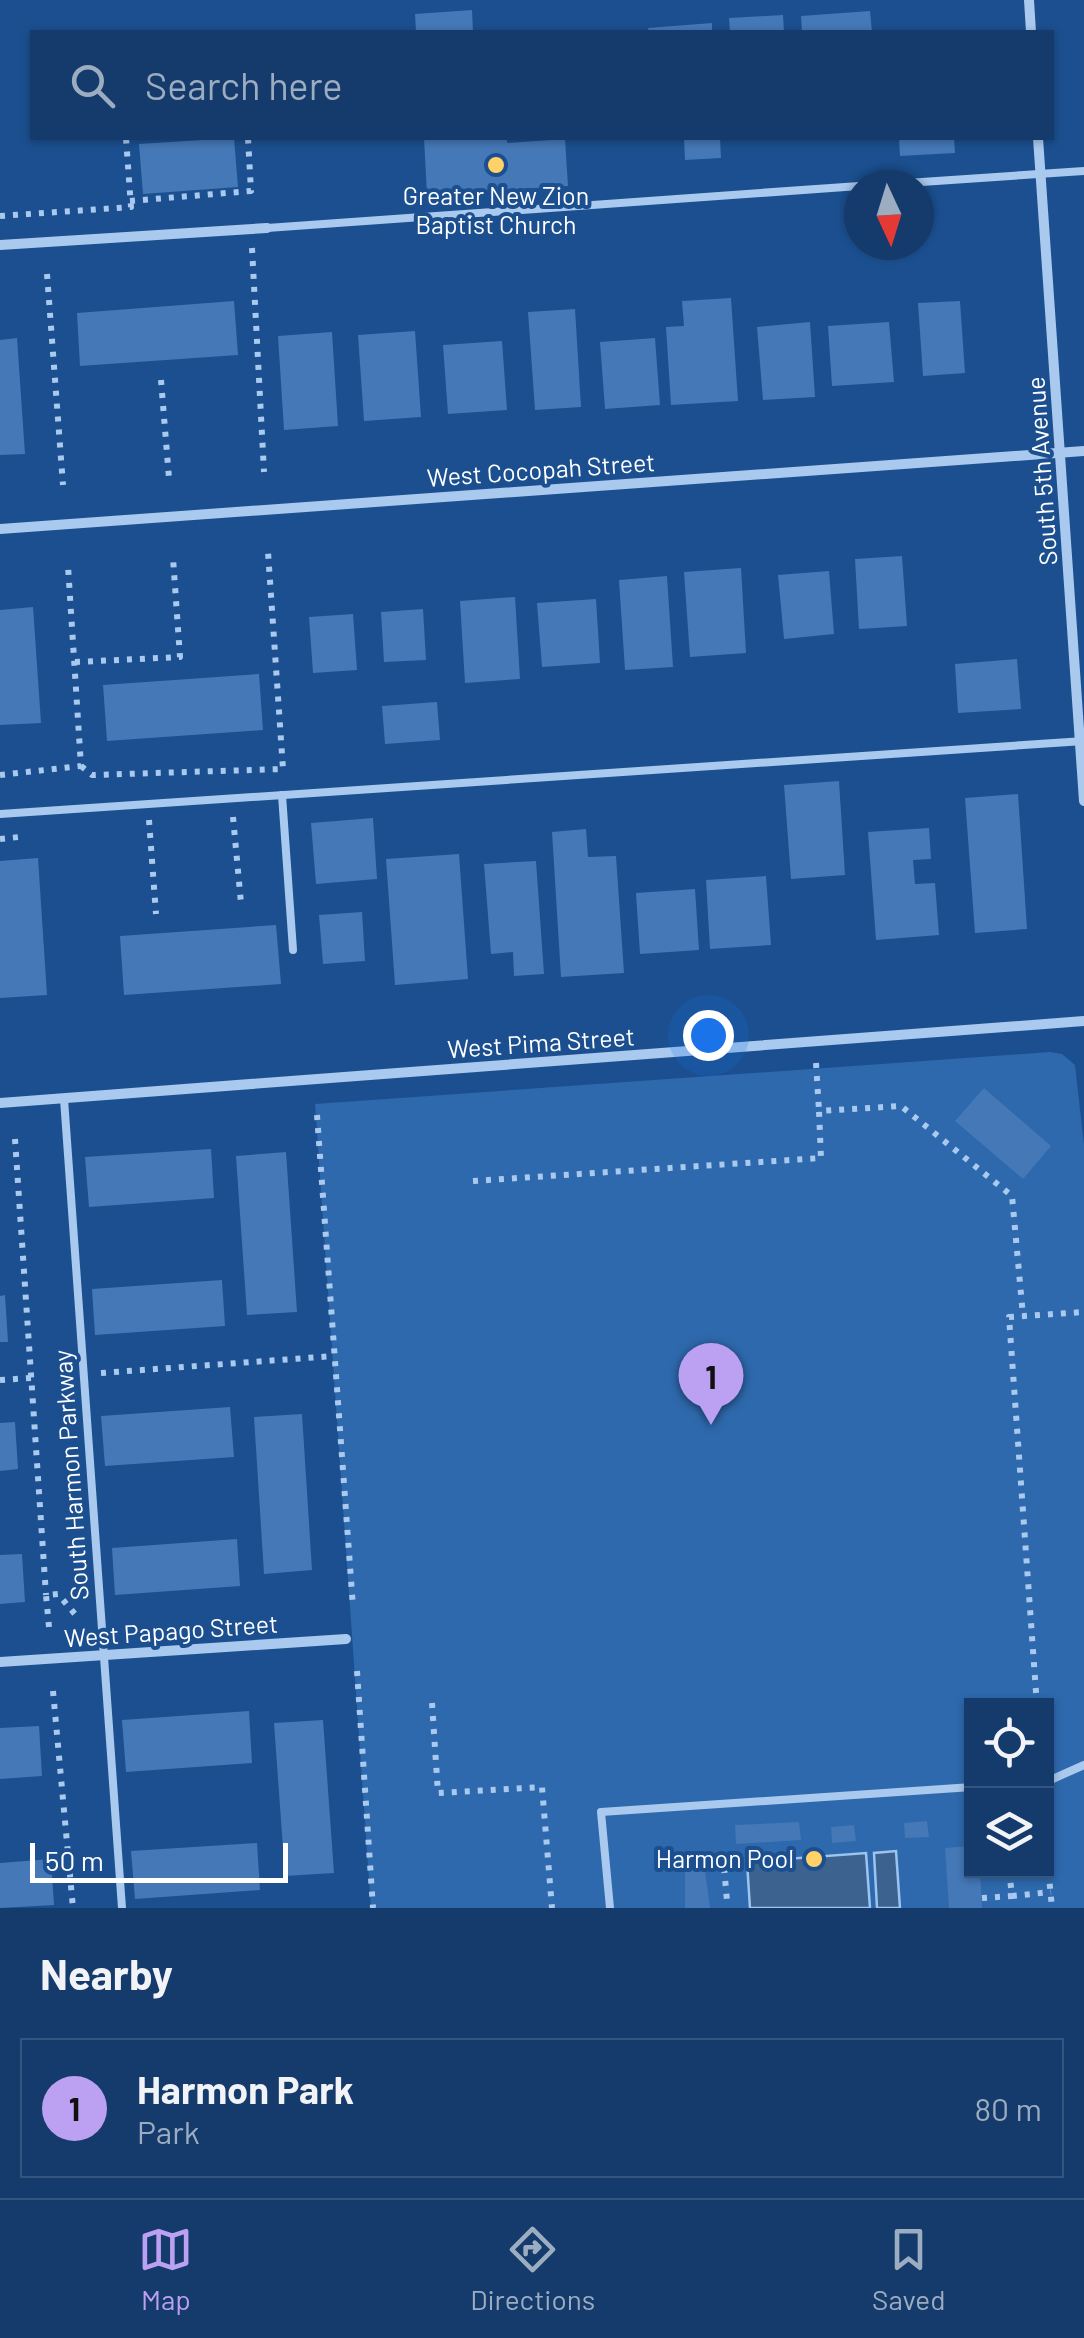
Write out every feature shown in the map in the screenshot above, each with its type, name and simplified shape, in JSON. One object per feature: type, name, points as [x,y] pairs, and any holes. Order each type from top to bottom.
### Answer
[{"type":"street","points":[[1029,0],[1032,30]]},
{"type":"street","name":"South 5th Avenue","points":[[1038,140],[1084,802]]},
{"type":"street","points":[[0,245],[266,228]]},
{"type":"street","name":"West Cocopah Street","points":[[0,529],[1084,451]]},
{"type":"street","name":"West Pima Street","points":[[0,1102],[1084,1022]]},
{"type":"street","name":"West Papago Street","points":[[0,1662],[346,1640]]},
{"type":"lane","points":[[934,181],[1084,170]]},
{"type":"lane","points":[[266,228],[844,187]]},
{"type":"lane","points":[[0,814],[1082,741]]},
{"type":"lane","points":[[282,795],[293,950]]},
{"type":"lane","name":"South Harmon Parkway","points":[[64,1099],[122,1908]]},
{"type":"lane","points":[[1054,1778],[1084,1765]]},
{"type":"lane","points":[[610,1908],[601,1812],[964,1788]]},
{"type":"path","points":[[0,216],[131,207],[126,140]]},
{"type":"path","points":[[130,200],[252,191],[248,140]]},
{"type":"path","points":[[252,247],[264,472]]},
{"type":"path","points":[[46,274],[63,485]]},
{"type":"path","points":[[161,380],[169,478]]},
{"type":"path","points":[[0,775],[82,766],[92,774],[283,769],[268,552]]},
{"type":"path","points":[[75,662],[180,657],[173,558]]},
{"type":"path","points":[[68,566],[82,766]]},
{"type":"path","points":[[232,811],[241,903]]},
{"type":"path","points":[[149,814],[156,914]]},
{"type":"path","points":[[473,1181],[821,1158],[815,1042]]},
{"type":"path","points":[[819,1111],[901,1106],[1012,1196],[1023,1316]]},
{"type":"path","points":[[317,1115],[353,1608]]},
{"type":"path","points":[[15,1139],[48,1627]]},
{"type":"path","points":[[1036,1698],[1009,1316],[1084,1312]]},
{"type":"path","points":[[100,1373],[334,1356]]},
{"type":"path","points":[[0,1380],[31,1378]]},
{"type":"path","points":[[46,1595],[58,1594],[78,1614],[79,1625]]},
{"type":"path","points":[[357,1671],[372,1908]]},
{"type":"path","points":[[52,1691],[73,1908]]},
{"type":"path","points":[[432,1703],[438,1793],[542,1786],[552,1908]]},
{"type":"path","points":[[723,1855],[727,1901]]},
{"type":"path","points":[[1010,1878],[1012,1896]]},
{"type":"path","points":[[1049,1878],[1052,1908]]},
{"type":"path","points":[[982,1898],[1050,1892]]},
{"type":"shaded area","points":[[1062,1054],[1075,1065],[1084,1145],[1084,1908],[371,1908],[315,1104]]},
{"type":"shaded area","points":[[896,1851],[900,1908],[877,1908],[874,1853]]},
{"type":"shaded area","points":[[866,1853],[870,1908],[750,1908],[747,1862]]},
{"type":"building","points":[[472,10],[473,30],[416,30],[415,14]]},
{"type":"building","points":[[870,11],[872,30],[802,30],[801,16]]},
{"type":"building","points":[[783,15],[784,30],[730,30],[729,18]]},
{"type":"building","points":[[712,23],[712,30],[648,28]]},
{"type":"building","points":[[234,140],[238,187],[143,194],[139,144]]},
{"type":"building","name":"Greater New Zion Baptist Church","points":[[424,140],[565,140],[568,186],[427,195]]},
{"type":"building","points":[[684,140],[720,140],[721,158],[685,160]]},
{"type":"building","points":[[899,140],[954,140],[955,153],[900,156]]},
{"type":"building","points":[[731,298],[738,401],[671,405],[666,327],[684,326],[682,301]]},
{"type":"building","points":[[234,301],[238,355],[80,366],[77,313]]},
{"type":"building","points":[[960,301],[965,373],[923,376],[918,303]]},
{"type":"building","points":[[575,309],[581,407],[535,410],[528,312]]},
{"type":"building","points":[[810,322],[815,397],[763,400],[757,327]]},
{"type":"building","points":[[889,322],[894,382],[832,386],[828,326]]},
{"type":"building","points":[[415,331],[421,417],[364,421],[358,335]]},
{"type":"building","points":[[332,332],[338,426],[284,430],[278,336]]},
{"type":"building","points":[[17,338],[25,454],[0,455],[0,340]]},
{"type":"building","points":[[655,338],[660,405],[605,409],[600,342]]},
{"type":"building","points":[[502,341],[507,410],[448,414],[443,345]]},
{"type":"building","points":[[902,556],[907,626],[859,629],[855,559]]},
{"type":"building","points":[[741,568],[746,653],[690,657],[684,572]]},
{"type":"building","points":[[829,571],[834,634],[784,639],[778,575]]},
{"type":"building","points":[[667,576],[673,667],[625,670],[619,580]]},
{"type":"building","points":[[515,597],[520,679],[465,683],[460,601]]},
{"type":"building","points":[[596,599],[600,663],[542,667],[537,603]]},
{"type":"building","points":[[33,607],[41,723],[0,725],[0,610]]},
{"type":"building","points":[[423,609],[426,660],[384,662],[381,612]]},
{"type":"building","points":[[353,614],[357,670],[313,673],[309,617]]},
{"type":"building","points":[[1017,659],[1021,709],[958,713],[955,664]]},
{"type":"building","points":[[259,674],[263,730],[107,741],[103,685]]},
{"type":"building","points":[[437,702],[440,740],[385,744],[382,706]]},
{"type":"building","points":[[839,781],[845,875],[791,879],[784,785]]},
{"type":"building","points":[[1018,794],[1027,929],[975,933],[965,798]]},
{"type":"building","points":[[373,818],[377,879],[316,884],[311,823]]},
{"type":"building","points":[[929,828],[931,859],[913,860],[915,884],[935,883],[939,935],[876,940],[868,832]]},
{"type":"building","points":[[586,829],[588,857],[616,856],[624,973],[561,977],[552,832]]},
{"type":"building","points":[[459,854],[468,979],[395,985],[386,859]]},
{"type":"building","points":[[38,858],[47,995],[0,998],[0,861]]},
{"type":"building","points":[[536,861],[544,974],[514,976],[513,952],[491,954],[484,864]]},
{"type":"building","points":[[766,876],[771,945],[710,949],[706,880]]},
{"type":"building","points":[[695,889],[699,950],[640,954],[636,893]]},
{"type":"building","points":[[362,912],[365,961],[323,964],[319,915]]},
{"type":"building","points":[[276,925],[281,984],[124,995],[120,936]]},
{"type":"building","points":[[984,1088],[1051,1146],[1023,1179],[955,1121]]},
{"type":"building","points":[[211,1149],[214,1198],[89,1207],[85,1157]]},
{"type":"building","points":[[286,1152],[297,1312],[247,1315],[236,1156]]},
{"type":"building","points":[[222,1280],[225,1326],[95,1335],[92,1289]]},
{"type":"building","points":[[5,1295],[8,1342],[0,1342],[0,1296]]},
{"type":"building","points":[[230,1407],[234,1457],[105,1466],[101,1416]]},
{"type":"building","points":[[302,1414],[312,1570],[264,1574],[254,1417]]},
{"type":"building","points":[[15,1422],[18,1469],[0,1471],[0,1423]]},
{"type":"building","points":[[237,1539],[240,1586],[115,1595],[112,1548]]},
{"type":"building","points":[[22,1554],[25,1602],[0,1604],[0,1555]]},
{"type":"building","points":[[249,1711],[252,1763],[126,1772],[122,1720]]},
{"type":"building","points":[[323,1720],[334,1873],[285,1876],[274,1723]]},
{"type":"building","points":[[39,1726],[42,1776],[0,1779],[0,1728]]},
{"type":"building","points":[[927,1821],[929,1837],[905,1838],[904,1823]]},
{"type":"building","points":[[799,1822],[801,1840],[736,1844],[735,1825]]},
{"type":"building","points":[[854,1825],[856,1841],[832,1843],[831,1827]]},
{"type":"building","points":[[257,1843],[260,1890],[135,1899],[131,1851]]},
{"type":"building","points":[[964,1847],[964,1878],[980,1878],[982,1908],[949,1908],[945,1848]]},
{"type":"building","points":[[703,1856],[710,1908],[685,1908],[685,1857]]},
{"type":"building","points":[[51,1859],[54,1905],[0,1908],[0,1863]]},
{"type":"place","name":"Greater New Zion Baptist Church","points":[[496,165]]},
{"type":"place","name":"Harmon Park","points":[[711,1425]]},
{"type":"place","name":"Harmon Pool","points":[[814,1859]]}]
